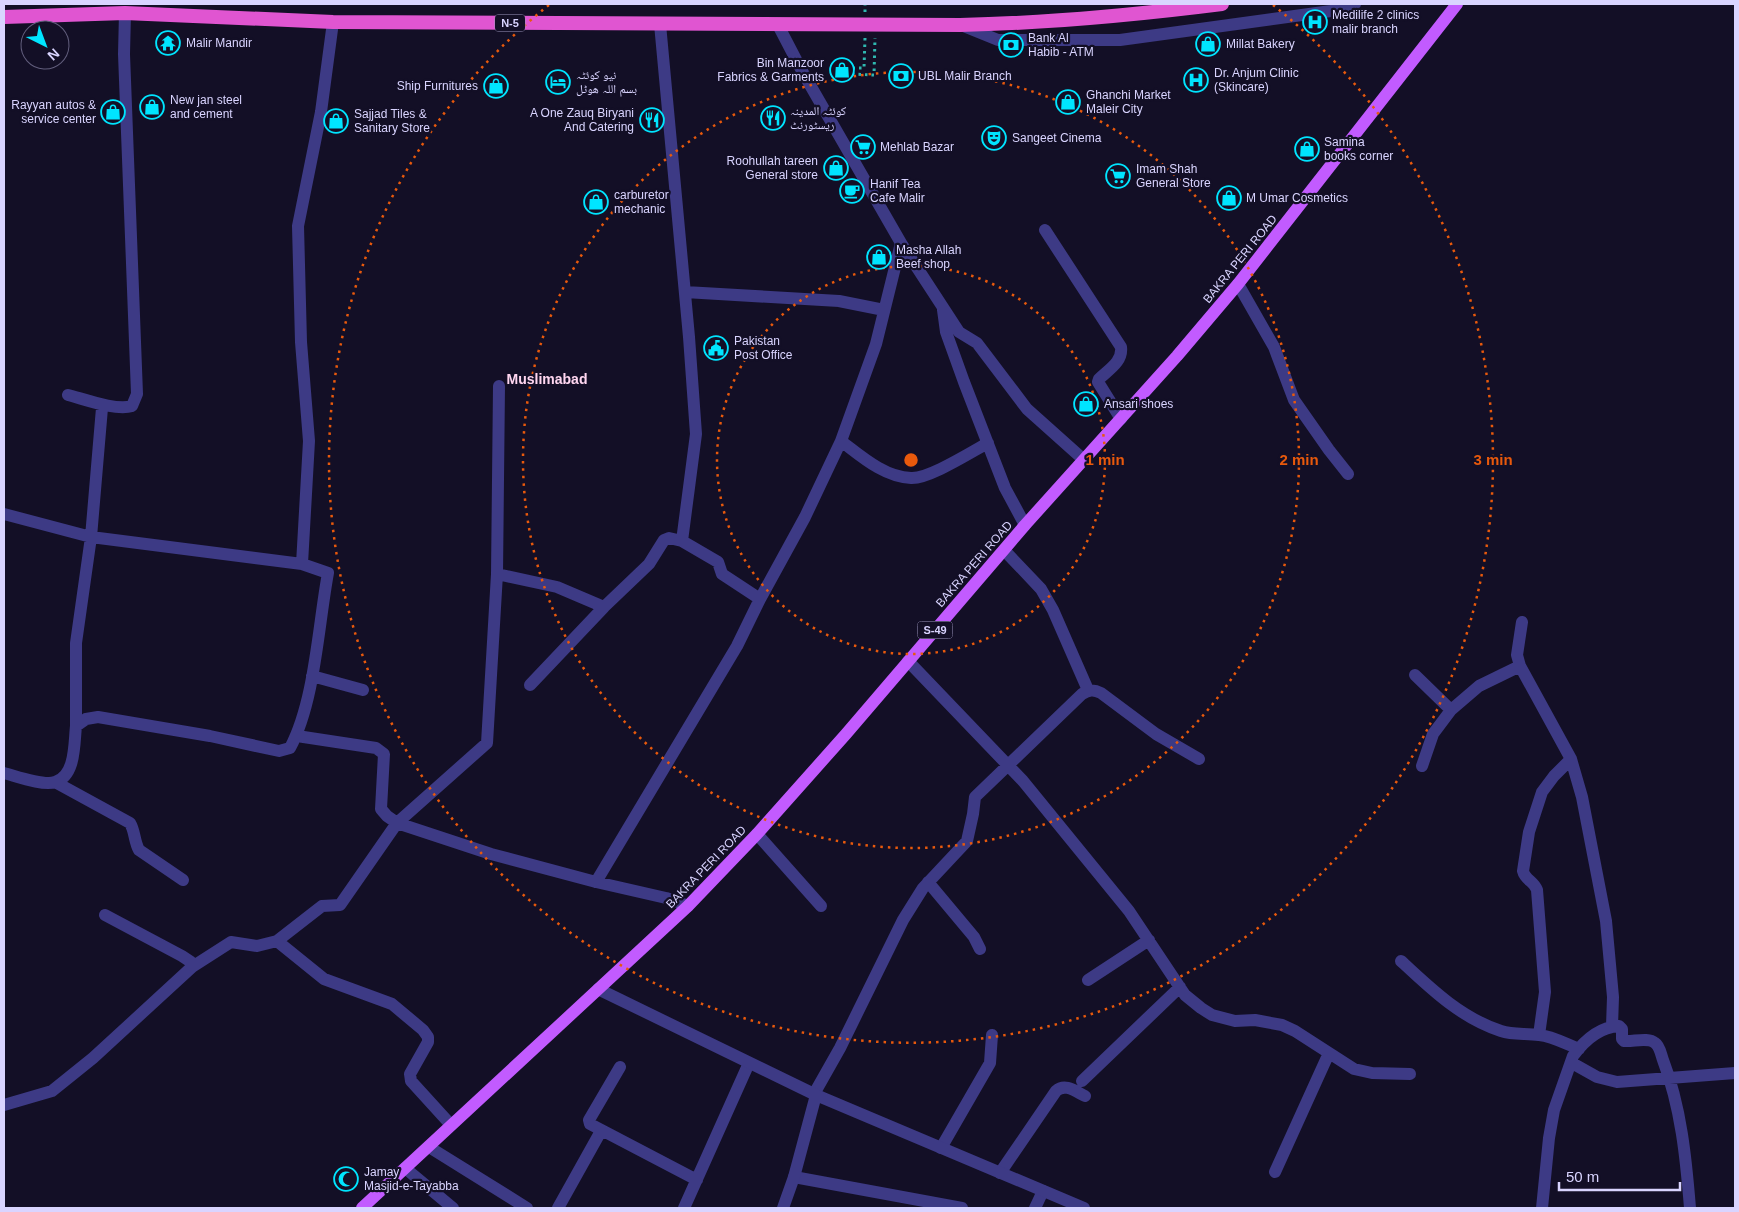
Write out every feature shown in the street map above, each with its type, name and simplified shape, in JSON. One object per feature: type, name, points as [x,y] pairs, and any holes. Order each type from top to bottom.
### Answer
[{"type":"highway","name":"N-5","points":[[4,18],[125,13],[333,22],[960,25],[1017,24],[1139,14],[1222,4]]},
{"type":"main road","name":"BAKRA PERI ROAD","points":[[362,1208],[688,906],[757,834],[1238,284],[1457,4]]},
{"type":"street","points":[[960,25],[998,40],[1120,40],[1331,11],[1355,4]]},
{"type":"street","points":[[68,395],[103,404],[127,407],[132,406],[137,394],[124,54],[125,13]]},
{"type":"street","points":[[302,564],[309,441],[301,342],[298,226],[321,112],[333,22]]},
{"type":"street","points":[[660,24],[696,434],[682,541]]},
{"type":"street","points":[[778,25],[802,71],[901,243],[959,332],[977,343],[1027,409],[1084,460]]},
{"type":"street","points":[[1045,230],[1120,347],[1122,353],[1119,360],[1098,379],[1098,382],[1121,419]]},
{"type":"street","points":[[596,882],[736,646],[806,517],[841,440],[876,344],[901,243]]},
{"type":"street","points":[[1238,284],[1274,347],[1294,400],[1348,474]]},
{"type":"street","points":[[685,292],[839,302],[884,310]]},
{"type":"street","points":[[943,307],[946,332],[1005,488],[1025,526]]},
{"type":"street","points":[[4,1104],[52,1091],[93,1058],[192,966],[231,942],[257,946],[277,941],[322,906],[340,906],[397,823],[487,743],[497,574],[499,386]]},
{"type":"street","points":[[55,782],[67,774],[72,759],[76,726],[76,643],[91,537],[102,408]]},
{"type":"street","points":[[841,440],[877,467],[903,477],[913,478],[938,469],[988,443]]},
{"type":"street","points":[[4,514],[91,537],[302,564],[328,574],[312,676],[302,721],[297,736],[290,748],[279,751],[210,736],[98,717],[86,719],[76,726]]},
{"type":"street","points":[[530,684],[604,607],[649,564],[664,540],[669,538],[682,541],[718,562],[722,574],[760,600]]},
{"type":"street","points":[[1004,550],[1041,589],[1053,610],[1088,690]]},
{"type":"street","points":[[497,574],[557,587],[604,607]]},
{"type":"street","points":[[1522,622],[1517,655],[1520,666],[1571,758],[1582,797],[1606,921],[1613,997],[1612,1026]]},
{"type":"street","points":[[908,661],[1023,781],[1129,911],[1185,995],[1212,1014],[1235,1021],[1254,1020],[1282,1025],[1354,1069],[1381,1074],[1410,1074]]},
{"type":"street","points":[[1422,766],[1433,734],[1450,710],[1479,686],[1520,666]]},
{"type":"street","points":[[1414,675],[1450,710]]},
{"type":"street","points":[[312,676],[362,690]]},
{"type":"street","points":[[783,1208],[794,1177],[815,1095],[903,920],[928,882],[967,841],[970,835],[976,795],[1088,690],[1101,692],[1156,734],[1199,759]]},
{"type":"street","points":[[297,736],[376,748],[384,754],[381,809],[397,823],[491,854],[596,882],[666,898],[688,906]]},
{"type":"street","points":[[1539,1035],[1545,992],[1537,890],[1534,884],[1524,875],[1523,871],[1530,832],[1542,792],[1571,758]]},
{"type":"street","points":[[4,773],[43,782],[55,782],[130,823],[133,828],[134,842],[138,850],[183,880]]},
{"type":"street","points":[[757,834],[821,906]]},
{"type":"street","points":[[928,882],[974,937],[980,949]]},
{"type":"street","points":[[105,915],[182,956],[191,962],[192,966]]},
{"type":"street","points":[[1088,980],[1148,940]]},
{"type":"street","points":[[277,941],[324,979],[392,1004],[423,1030],[428,1037],[428,1042],[410,1074],[411,1081],[451,1125]]},
{"type":"street","points":[[1401,961],[1453,1006],[1500,1031],[1512,1034],[1539,1035],[1579,1048]]},
{"type":"street","points":[[1082,1081],[1180,987]]},
{"type":"street","points":[[598,989],[815,1095],[1084,1208]]},
{"type":"street","points":[[1542,1208],[1549,1138],[1554,1110],[1574,1056],[1579,1048],[1603,1029],[1612,1026],[1620,1027],[1624,1041],[1650,1040],[1655,1042],[1658,1047],[1670,1078],[1682,1130],[1690,1208]]},
{"type":"street","points":[[940,1148],[990,1063],[992,1035]]},
{"type":"street","points":[[1274,1172],[1329,1053]]},
{"type":"street","points":[[684,1208],[749,1063]]},
{"type":"street","points":[[1572,1063],[1597,1077],[1617,1082],[1735,1073]]},
{"type":"street","points":[[620,1068],[589,1120],[590,1124],[697,1180]]},
{"type":"street","points":[[1000,1173],[1060,1087],[1065,1087],[1085,1096]]},
{"type":"street","points":[[558,1208],[601,1131]]},
{"type":"street","points":[[429,1147],[527,1208]]},
{"type":"street","points":[[406,1168],[453,1208]]},
{"type":"street","points":[[794,1177],[908,1203],[962,1208]]},
{"type":"street","points":[[1035,1208],[1043,1191]]},
{"type":"path","points":[[864,68],[850,68],[850,74],[874,75],[875,25]]},
{"type":"place","name":"Medilife 2 clinics malir branch","points":[[1315,22]]},
{"type":"place","name":"Malir Mandir","points":[[168,43]]},
{"type":"place","name":"Millat Bakery","points":[[1208,44]]},
{"type":"place","name":"Bank Al Habib - ATM","points":[[1011,45]]},
{"type":"place","name":"Bin Manzoor Fabrics & Garments","points":[[842,70]]},
{"type":"place","name":"UBL Malir Branch","points":[[901,76]]},
{"type":"place","name":"Dr. Anjum Clinic (Skincare)","points":[[1196,80]]},
{"type":"place","name":"نیو کوئٹہ بسم اللہ ھوٹل","points":[[558,82]]},
{"type":"place","name":"Ship Furnitures","points":[[496,86]]},
{"type":"place","name":"Ghanchi Market Maleir City","points":[[1068,102]]},
{"type":"place","name":"New jan steel and cement","points":[[152,107]]},
{"type":"place","name":"Rayyan autos & service center","points":[[113,112]]},
{"type":"place","name":"کوئٹہ المدینہ ریسٹورنٹ","points":[[773,118]]},
{"type":"place","name":"A One Zauq Biryani And Catering","points":[[652,120]]},
{"type":"place","name":"Sajjad Tiles & Sanitary Store","points":[[336,121]]},
{"type":"place","name":"Sangeet Cinema","points":[[994,138]]},
{"type":"place","name":"Mehlab Bazar","points":[[863,147]]},
{"type":"place","name":"Samina books corner","points":[[1307,149]]},
{"type":"place","name":"Roohullah tareen General store","points":[[836,168]]},
{"type":"place","name":"Imam Shah General Store","points":[[1118,176]]},
{"type":"place","name":"Hanif Tea Cafe Malir","points":[[852,191]]},
{"type":"place","name":"M Umar Cosmetics","points":[[1229,198]]},
{"type":"place","name":"carburetor mechanic","points":[[596,202]]},
{"type":"place","name":"Masha Allah Beef shop","points":[[879,257]]},
{"type":"place","name":"Pakistan Post Office","points":[[716,348]]},
{"type":"place","name":"Ansari shoes","points":[[1086,404]]},
{"type":"place","name":"Jamay Masjid-e-Tayabba","points":[[346,1179]]},
{"type":"district","name":"Muslimabad","points":[[547,379]]}]
